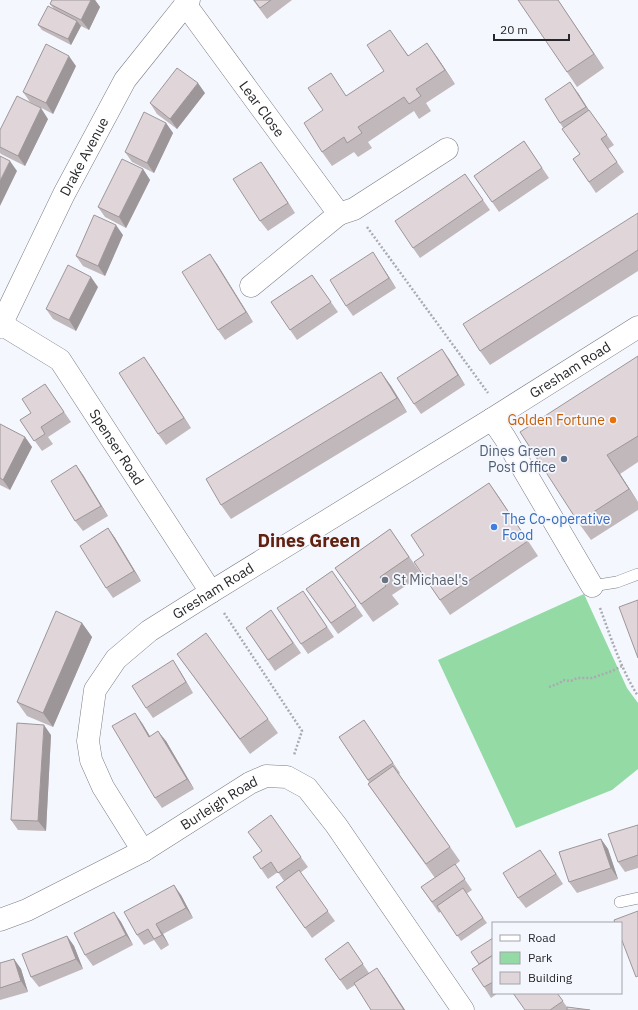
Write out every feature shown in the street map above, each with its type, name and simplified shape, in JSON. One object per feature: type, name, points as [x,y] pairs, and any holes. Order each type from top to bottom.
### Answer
[{"type":"street","name":"Lear Close","points":[[187,2],[347,211]]},
{"type":"street","name":"Drake Avenue","points":[[1,325],[64,194],[124,80],[187,2]]},
{"type":"street","points":[[251,286],[347,211],[448,150]]},
{"type":"street","name":"Spenser Road","points":[[1,325],[60,360],[211,592]]},
{"type":"street","name":"Gresham Road","points":[[142,851],[103,787],[91,760],[88,740],[95,690],[116,659],[149,632],[211,592],[497,416],[638,327]]},
{"type":"street","points":[[497,416],[505,438],[592,586]]},
{"type":"street","name":"Burleigh Road","points":[[0,920],[27,910],[142,851],[250,783],[266,776],[287,777],[307,788],[336,825],[463,1010]]},
{"type":"lane","points":[[592,586],[617,582],[638,574]]},
{"type":"lane","points":[[620,902],[638,898]]},
{"type":"path","points":[[347,211],[497,416]]},
{"type":"path","points":[[592,586],[622,666],[631,686],[638,696]]},
{"type":"path","points":[[211,592],[302,731],[287,777]]},
{"type":"path","points":[[549,687],[560,684],[563,680],[571,681],[577,678],[592,678],[622,666]]},
{"type":"green space","points":[[584,594],[627,688],[638,703],[638,769],[612,790],[516,828],[438,660]]},
{"type":"building","points":[[52,0],[91,0],[81,20],[50,4]]},
{"type":"building","points":[[254,0],[271,0],[260,8]]},
{"type":"building","points":[[518,0],[558,0],[594,54],[567,72]]},
{"type":"building","points":[[48,6],[77,21],[68,39],[38,25]]},
{"type":"building","points":[[390,30],[408,56],[427,43],[445,70],[416,89],[421,96],[409,104],[404,97],[358,127],[362,133],[347,143],[344,137],[322,152],[304,123],[323,110],[308,88],[331,73],[346,96],[384,71],[367,45]]},
{"type":"building","points":[[46,44],[69,56],[46,103],[23,92]]},
{"type":"building","points":[[177,68],[198,83],[170,119],[150,103]]},
{"type":"building","points":[[570,82],[586,107],[560,123],[545,99]]},
{"type":"building","points":[[17,96],[41,108],[18,156],[0,147],[0,130]]},
{"type":"building","points":[[589,110],[607,135],[601,139],[617,162],[589,182],[573,159],[580,154],[562,129]]},
{"type":"building","points":[[144,112],[166,123],[147,163],[125,152]]},
{"type":"building","points":[[524,141],[542,168],[492,202],[474,176]]},
{"type":"building","points":[[0,156],[10,161],[0,181]]},
{"type":"building","points":[[122,159],[143,169],[119,217],[98,207]]},
{"type":"building","points":[[261,162],[288,203],[260,221],[233,179]]},
{"type":"building","points":[[465,174],[483,200],[413,248],[395,221]]},
{"type":"building","points":[[638,213],[638,250],[480,351],[463,324]]},
{"type":"building","points":[[94,215],[116,225],[98,266],[76,256]]},
{"type":"building","points":[[373,252],[389,278],[346,306],[330,280]]},
{"type":"building","points":[[210,254],[246,312],[218,330],[182,272]]},
{"type":"building","points":[[68,265],[91,277],[69,320],[46,309]]},
{"type":"building","points":[[312,275],[331,302],[290,330],[271,302]]},
{"type":"building","points":[[442,349],[458,375],[414,404],[397,378]]},
{"type":"building","points":[[638,356],[638,436],[607,455],[629,489],[578,522],[520,432]]},
{"type":"building","points":[[144,357],[184,418],[158,434],[119,373]]},
{"type":"building","points":[[381,372],[397,398],[221,505],[206,479]]},
{"type":"building","points":[[45,384],[64,412],[41,427],[45,434],[34,441],[20,420],[31,413],[22,399]]},
{"type":"building","points":[[0,424],[25,437],[3,480],[0,478]]},
{"type":"building","points":[[76,465],[101,506],[75,521],[51,481]]},
{"type":"building","points":[[489,483],[528,541],[440,600],[414,562],[424,555],[411,535]]},
{"type":"building","points":[[108,528],[134,571],[106,588],[80,546]]},
{"type":"building","points":[[390,529],[409,557],[380,577],[386,586],[361,604],[335,568]]},
{"type":"building","points":[[332,571],[356,606],[331,623],[306,589]]},
{"type":"building","points":[[303,591],[327,627],[301,644],[277,608]]},
{"type":"building","points":[[638,600],[638,658],[619,607]]},
{"type":"building","points":[[271,610],[293,643],[268,660],[246,628]]},
{"type":"building","points":[[56,611],[82,623],[43,713],[17,702]]},
{"type":"building","points":[[206,633],[268,719],[240,739],[177,654]]},
{"type":"building","points":[[173,660],[186,682],[146,708],[132,686]]},
{"type":"building","points":[[135,713],[149,737],[158,731],[187,779],[155,798],[112,726]]},
{"type":"building","points":[[364,720],[393,763],[368,780],[339,737]]},
{"type":"building","points":[[17,723],[44,725],[38,821],[11,820]]},
{"type":"building","points":[[393,766],[450,847],[426,864],[368,784]]},
{"type":"building","points":[[271,815],[301,857],[278,873],[271,862],[261,869],[253,857],[262,851],[248,832]]},
{"type":"building","points":[[638,825],[638,855],[618,862],[608,834]]},
{"type":"building","points":[[601,839],[611,868],[569,882],[559,852]]},
{"type":"building","points":[[540,850],[556,874],[518,898],[503,873]]},
{"type":"building","points":[[455,864],[465,879],[432,902],[421,887]]},
{"type":"building","points":[[299,870],[328,911],[305,928],[276,887]]},
{"type":"building","points":[[174,885],[186,908],[156,924],[162,935],[154,939],[148,929],[137,935],[124,912]]},
{"type":"building","points":[[463,888],[483,918],[457,936],[437,906]]},
{"type":"building","points":[[638,911],[638,976],[636,977],[622,941],[622,922],[615,922],[614,920]]},
{"type":"building","points":[[114,912],[126,935],[85,955],[74,933]]},
{"type":"building","points":[[67,936],[76,959],[31,977],[22,954]]},
{"type":"building","points":[[492,939],[492,956],[479,964],[471,952]]},
{"type":"building","points":[[348,942],[363,964],[340,980],[325,959]]},
{"type":"building","points":[[492,956],[492,983],[484,987],[472,969]]},
{"type":"building","points":[[14,959],[21,981],[0,988],[0,963]]},
{"type":"building","points":[[377,968],[404,1010],[371,1010],[354,983]]},
{"type":"building","points":[[514,994],[558,994],[563,1001],[550,1010],[525,1010]]},
{"type":"building","points":[[567,1007],[590,1010],[567,1010]]},
{"type":"place","name":"Golden Fortune","points":[[613,420]]},
{"type":"place","name":"Dines Green Post Office","points":[[564,459]]},
{"type":"place","name":"The Co-operative Food","points":[[494,527]]},
{"type":"place","name":"St Michael's","points":[[385,580]]},
{"type":"district","name":"Dines Green","points":[[309,540]]}]
